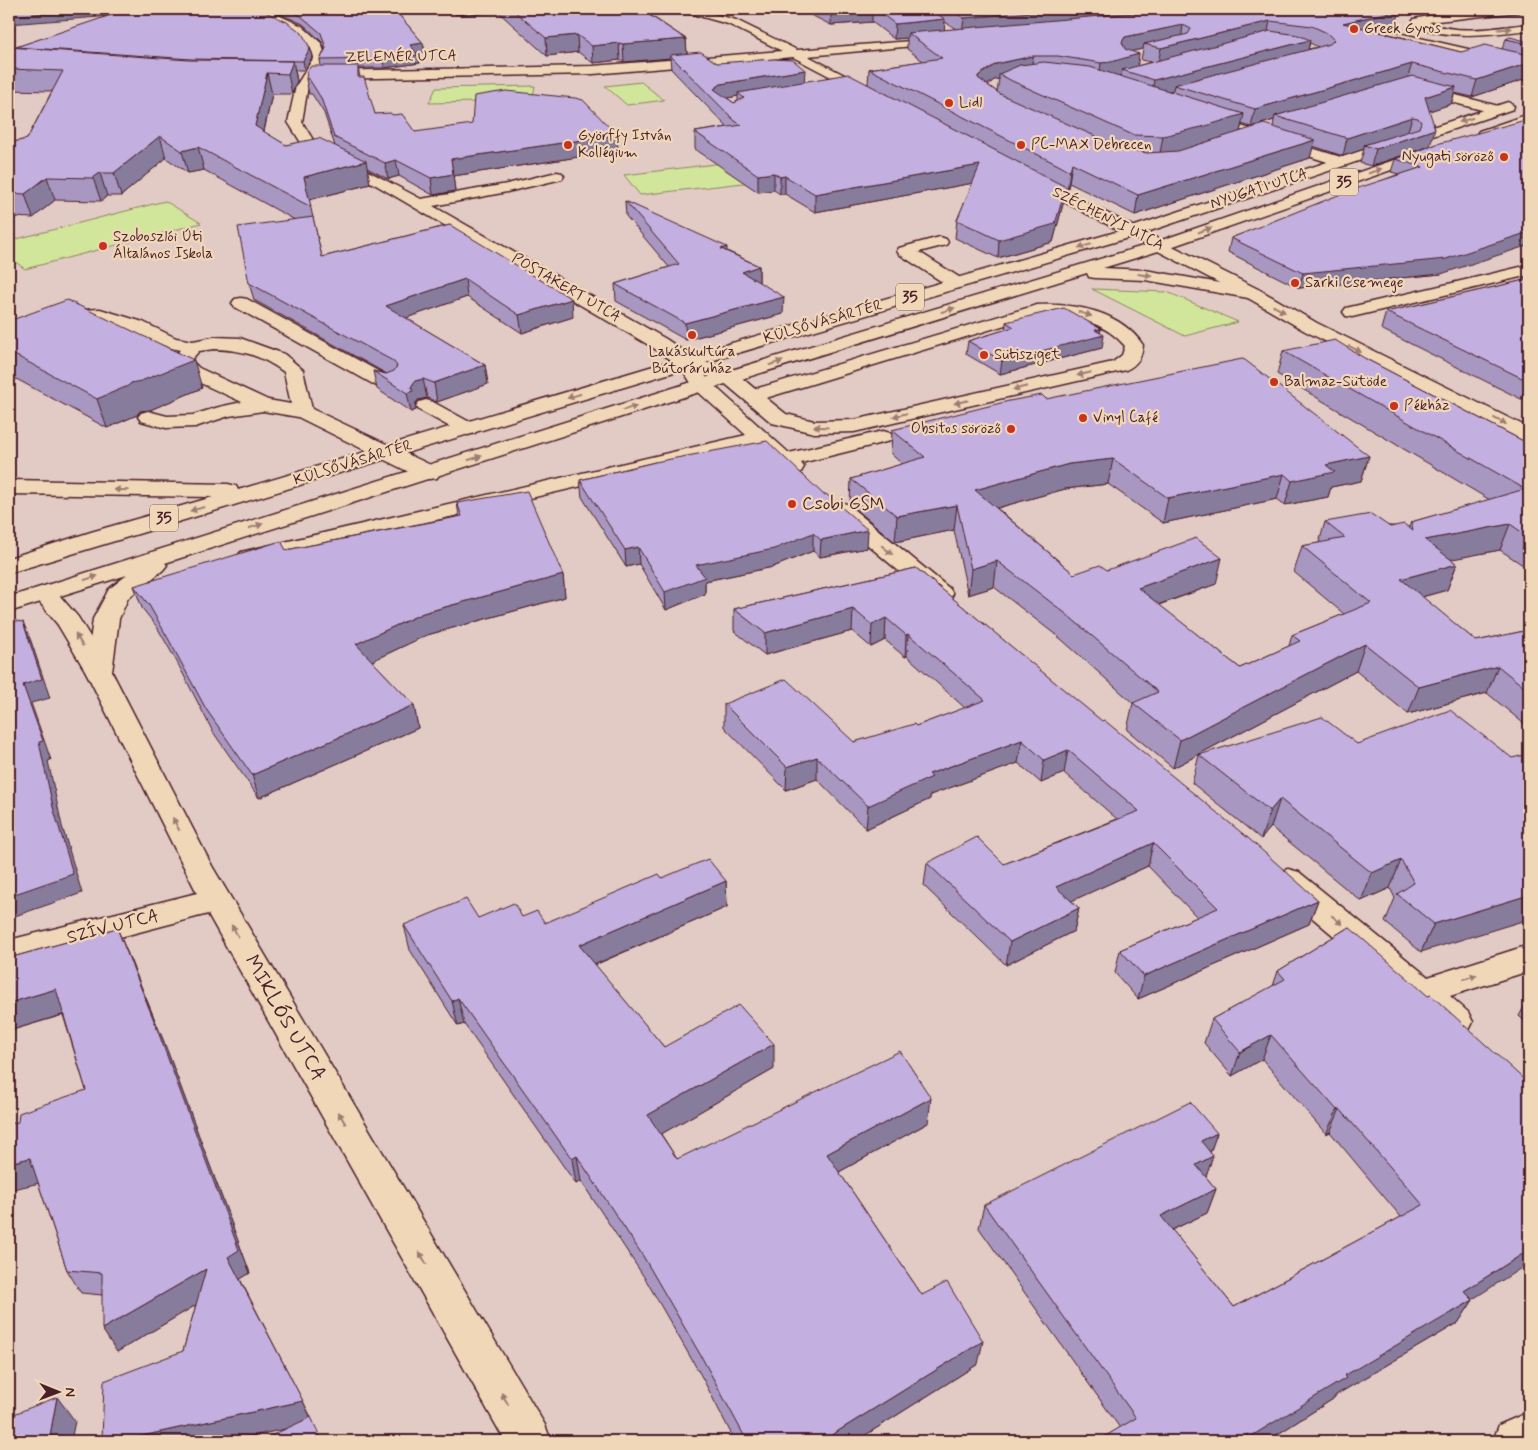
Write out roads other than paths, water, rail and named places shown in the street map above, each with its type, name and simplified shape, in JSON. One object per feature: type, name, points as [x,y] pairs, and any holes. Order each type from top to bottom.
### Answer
[{"type":"street","name":"POSTAKERT UTCA","points":[[257,9],[298,28],[317,45],[320,56],[302,86],[295,122],[310,146],[418,204],[602,308],[687,362],[702,385]]},
{"type":"street","points":[[460,11],[487,9]]},
{"type":"street","points":[[685,9],[732,22],[884,101]]},
{"type":"street","points":[[1518,9],[1443,16],[1418,21],[1428,27],[1463,31],[1529,27]]},
{"type":"street","points":[[1385,33],[1437,45],[1528,60]]},
{"type":"street","name":"ZELEMÉR UTCA","points":[[292,76],[594,70],[794,54],[953,34]]},
{"type":"street","points":[[1437,45],[1440,42],[1495,42]]},
{"type":"street","points":[[1469,43],[1481,46],[1483,50],[1507,54]]},
{"type":"street","points":[[830,86],[849,83]]},
{"type":"street","points":[[1408,86],[1497,110]]},
{"type":"street","name":"NYUGATI UTCA","points":[[1132,232],[1521,102]]},
{"type":"street","points":[[1196,116],[1260,132],[1342,162]]},
{"type":"street","points":[[1474,137],[1529,118]]},
{"type":"street","points":[[1232,144],[1260,132]]},
{"type":"street","name":"NYUGATI UTCA","points":[[1159,246],[1446,147]]},
{"type":"street","name":"SZÉCHENYI UTCA","points":[[1021,174],[1254,294],[1311,327],[1529,436]]},
{"type":"street","points":[[418,204],[507,188],[557,176]]},
{"type":"street","name":"KÜLSŐVÁSÁRTÉR","points":[[12,561],[311,476],[687,362],[1132,232]]},
{"type":"street","points":[[940,242],[905,251],[956,283]]},
{"type":"street","name":"KÜLSŐVÁSÁRTÉR","points":[[9,604],[429,473],[702,385],[1159,246]]},
{"type":"street","points":[[1352,312],[1529,270]]},
{"type":"street","points":[[1045,280],[1089,273],[1129,274],[1254,294]]},
{"type":"street","points":[[241,304],[390,385]]},
{"type":"street","points":[[687,362],[729,377],[763,397],[779,419],[796,424],[833,427],[854,426],[1119,366],[1127,363],[1133,355],[1134,345],[1128,335],[1084,313],[1050,309],[1037,310],[763,397]]},
{"type":"street","points":[[9,338],[70,315],[100,314],[137,326],[170,342],[193,347],[214,343],[240,344],[277,358],[293,370],[303,412]]},
{"type":"street","points":[[193,347],[180,360],[192,372],[263,405],[303,412],[429,473]]},
{"type":"street","points":[[702,385],[849,518],[963,612]]},
{"type":"street","points":[[785,460],[1104,387]]},
{"type":"street","points":[[148,417],[166,422],[195,421],[226,411],[263,405]]},
{"type":"street","points":[[426,406],[468,428]]},
{"type":"street","points":[[249,557],[761,438]]},
{"type":"street","points":[[9,487],[226,491],[311,476]]},
{"type":"street","points":[[100,672],[106,619],[118,594],[146,571],[176,551]]},
{"type":"street","name":"MIKLÓS UTCA","points":[[12,561],[45,594],[69,622],[100,672],[198,868],[529,1441]]},
{"type":"street","points":[[9,592],[45,594]]},
{"type":"street","points":[[1270,865],[1423,992],[1480,1044]]},
{"type":"street","name":"SZÍV UTCA","points":[[9,953],[216,900]]},
{"type":"street","points":[[1423,992],[1529,958]]},
{"type":"street","points":[[1515,1441],[1529,1434]]},
{"type":"place","name":"Greek Gyros","points":[[1354,29]]},
{"type":"place","name":"Lidl","points":[[949,103]]},
{"type":"place","name":"Györffy István Kollégium","points":[[568,145]]},
{"type":"place","name":"PC-MAX Debrecen","points":[[1021,145]]},
{"type":"place","name":"Nyugati söröző","points":[[1504,157]]},
{"type":"place","name":"Szoboszlói Úti Általános Iskola","points":[[103,246]]},
{"type":"place","name":"Sarki Csemege","points":[[1295,283]]},
{"type":"place","name":"Lakáskultúra Bútoráruház","points":[[692,335]]},
{"type":"place","name":"Sütisziget","points":[[984,355]]},
{"type":"place","name":"Balmaz-Sütöde","points":[[1274,382]]},
{"type":"place","name":"Pékház","points":[[1394,406]]},
{"type":"place","name":"Vinyl Café","points":[[1083,418]]},
{"type":"place","name":"Obsitos söröző","points":[[1011,429]]},
{"type":"place","name":"Csobi GSM","points":[[792,504]]}]
